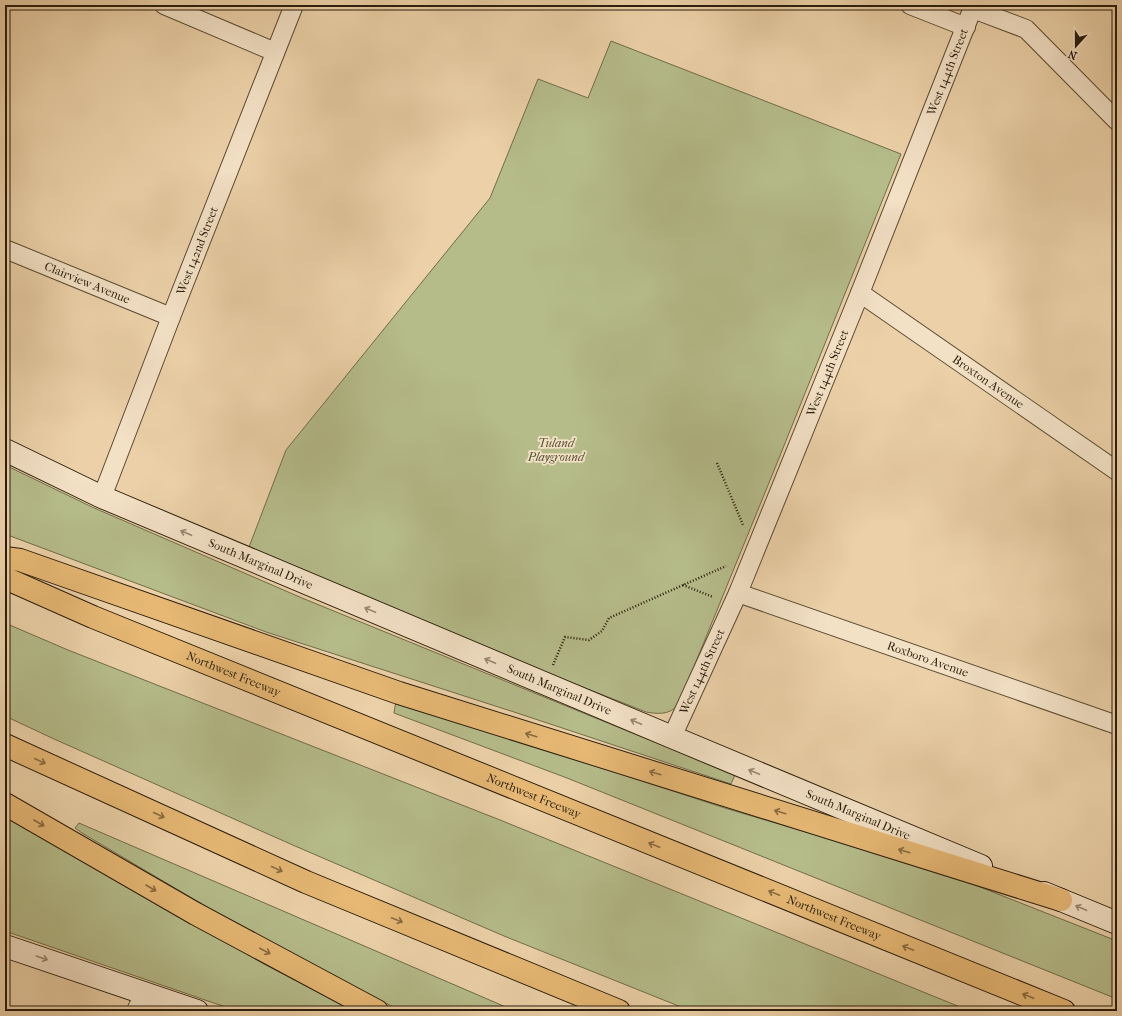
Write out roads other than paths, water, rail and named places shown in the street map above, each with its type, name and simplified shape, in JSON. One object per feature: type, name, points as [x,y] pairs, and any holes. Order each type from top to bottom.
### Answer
[{"type":"highway","points":[[5,558],[20,560],[399,693],[1061,900]]},
{"type":"highway","name":"Northwest Freeway","points":[[5,578],[93,617],[1064,1011]]},
{"type":"highway","points":[[5,745],[306,882],[619,1011]]},
{"type":"highway","points":[[5,804],[196,914],[378,1011]]},
{"type":"main road","name":"South Marginal Drive","points":[[5,450],[102,497],[1117,923]]},
{"type":"main road","points":[[5,946],[140,1002],[197,1011]]},
{"type":"street","points":[[164,5],[275,52]]},
{"type":"street","name":"West 142nd Street","points":[[102,497],[294,5]]},
{"type":"street","points":[[910,5],[966,27]]},
{"type":"street","points":[[974,7],[1026,29],[1117,121]]},
{"type":"street","name":"West 144th Street","points":[[672,737],[738,593],[974,7]]},
{"type":"street","name":"Clairview Avenue","points":[[5,249],[171,317]]},
{"type":"street","name":"Broxton Avenue","points":[[860,293],[1117,471]]},
{"type":"street","name":"Roxboro Avenue","points":[[738,593],[1117,725]]},
{"type":"park label","name":"Tuland Playground","points":[[556,450]]}]
